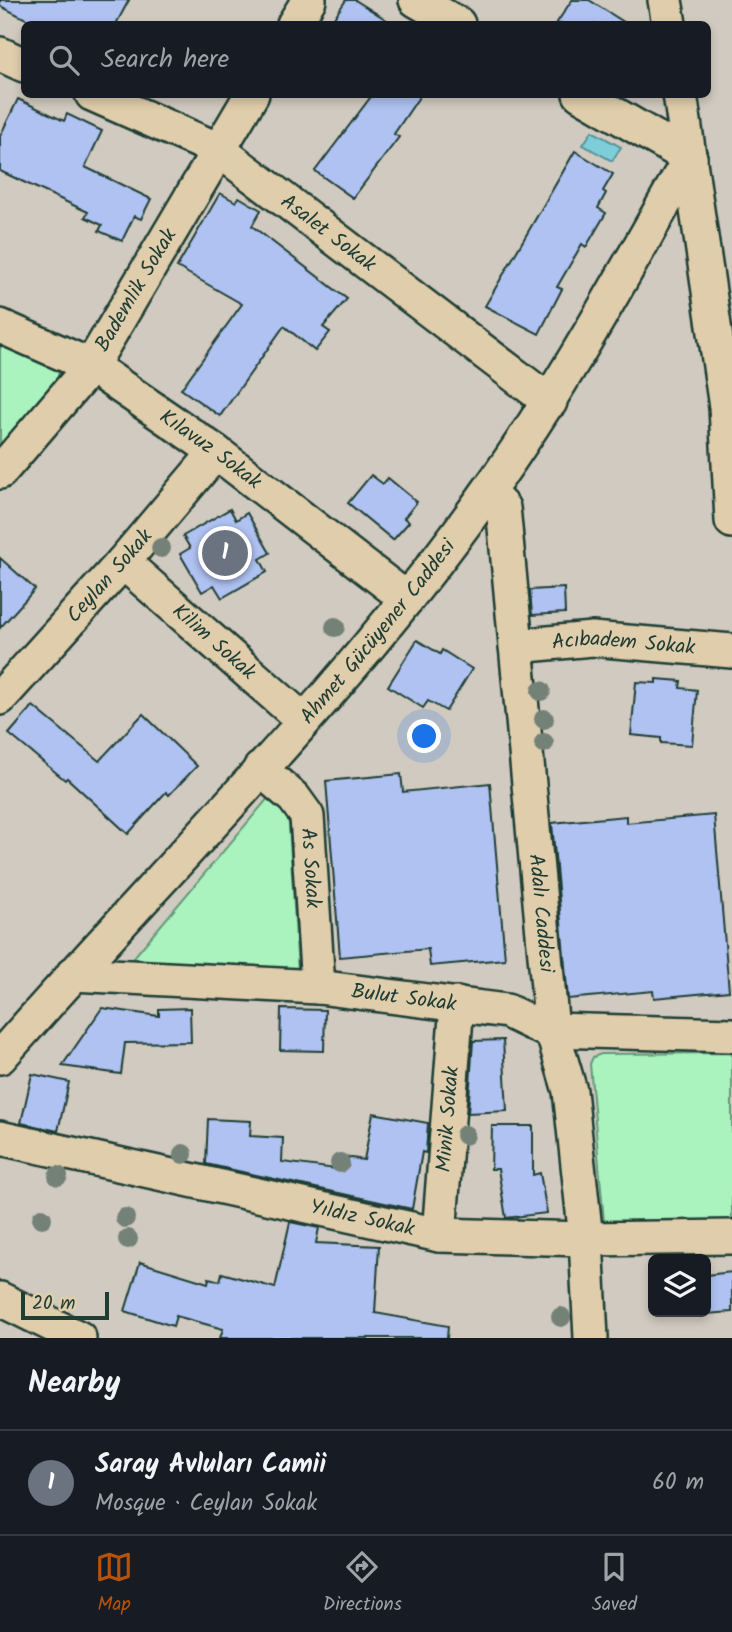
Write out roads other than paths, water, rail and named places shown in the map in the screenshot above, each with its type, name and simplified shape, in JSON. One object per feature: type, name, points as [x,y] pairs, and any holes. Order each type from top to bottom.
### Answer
[{"type":"street","points":[[297,21],[309,0]]},
{"type":"street","points":[[416,0],[453,21]]},
{"type":"street","points":[[665,0],[668,21]]},
{"type":"street","points":[[0,54],[21,64]]},
{"type":"street","name":"Asalet Sokak","points":[[101,98],[219,150],[550,402]]},
{"type":"street","name":"Bademlik Sokak","points":[[0,472],[92,366],[251,98]]},
{"type":"street","points":[[587,98],[690,158]]},
{"type":"street","points":[[681,98],[726,407],[732,521]]},
{"type":"street","name":"Ahmet Gücüyener Caddesi","points":[[0,1057],[304,721],[407,598],[488,492],[550,402],[690,158]]},
{"type":"street","name":"Kılavuz Sokak","points":[[0,326],[92,366],[216,452],[407,598]]},
{"type":"street","name":"Ceylan Sokak","points":[[0,698],[216,452]]},
{"type":"street","name":"Adalı Caddesi","points":[[488,492],[503,508],[552,1030],[570,1091],[586,1239],[591,1338]]},
{"type":"street","name":"Kilim Sokak","points":[[122,562],[304,721]]},
{"type":"street","name":"Acıbadem Sokak","points":[[516,646],[592,639],[732,651]]},
{"type":"street","name":"As Sokak","points":[[260,769],[294,798],[307,816],[318,988]]},
{"type":"street","name":"Bulut Sokak","points":[[73,974],[318,988],[457,1004],[507,1011],[544,1029],[552,1030],[732,1035]]},
{"type":"street","name":"Minik Sokak","points":[[439,1235],[457,1004]]},
{"type":"street","name":"Yıldız Sokak","points":[[0,1138],[439,1235],[586,1239],[732,1237]]},
{"type":"street","points":[[0,1299],[79,1338]]},
{"type":"water","points":[[592,131],[621,147],[612,161],[583,145]]},
{"type":"place","name":"Saray Avluları Camii","points":[[225,553]]}]
